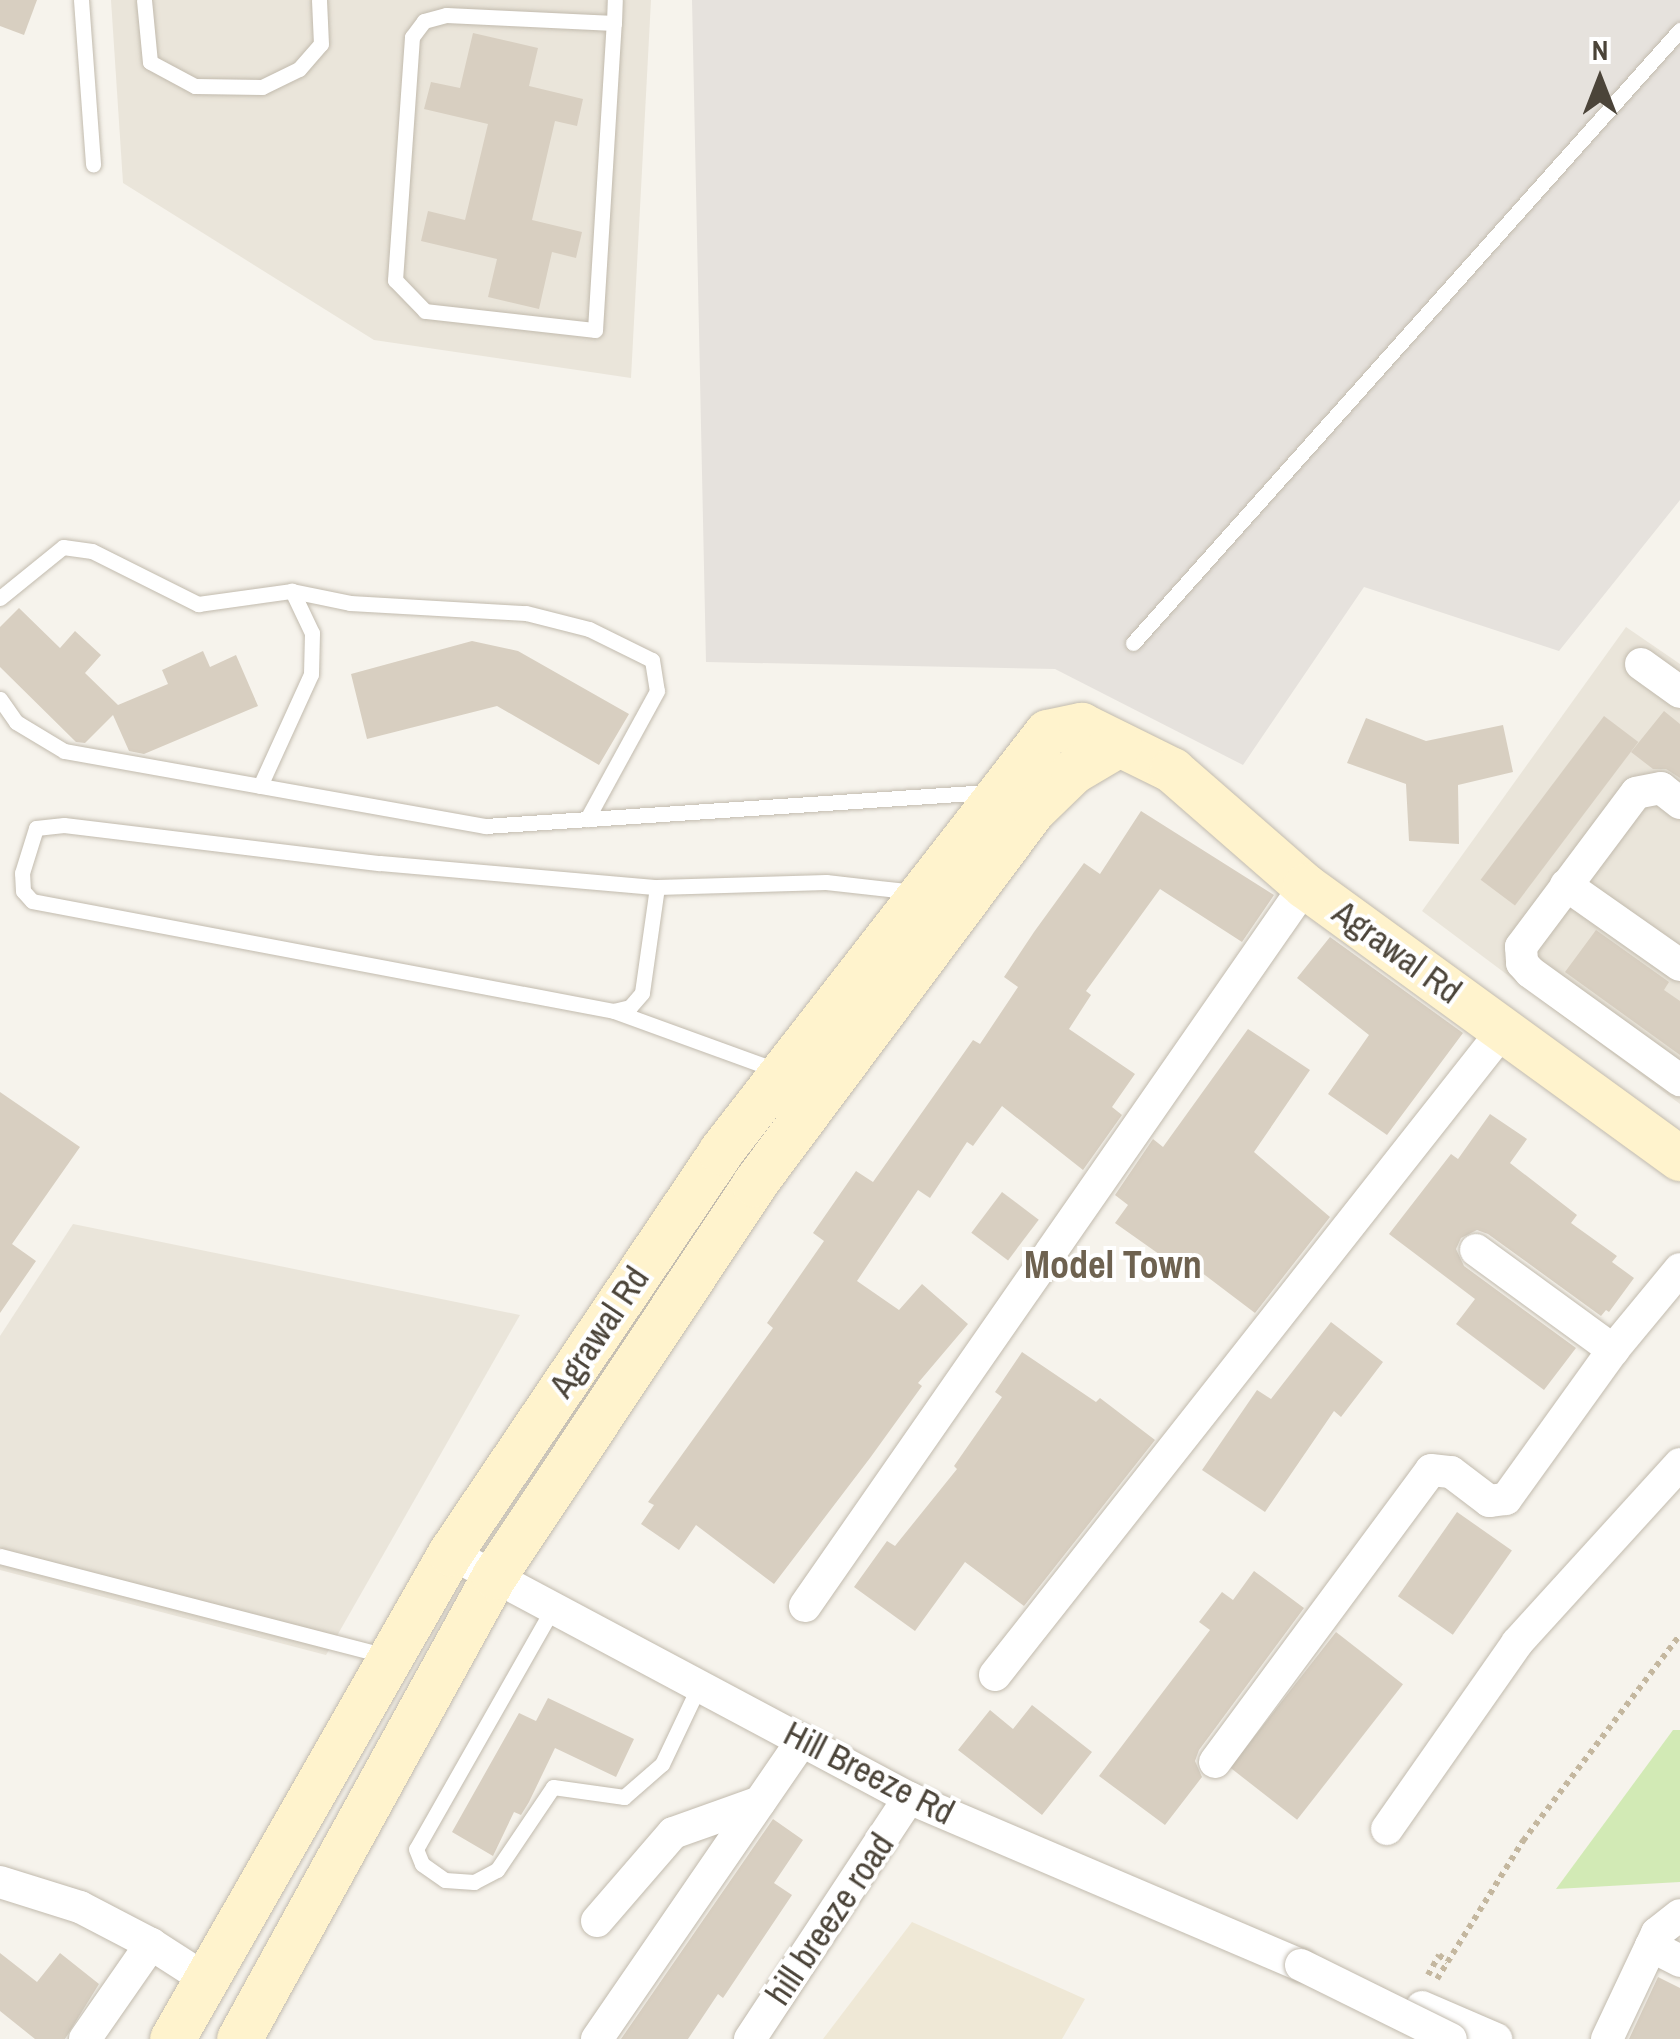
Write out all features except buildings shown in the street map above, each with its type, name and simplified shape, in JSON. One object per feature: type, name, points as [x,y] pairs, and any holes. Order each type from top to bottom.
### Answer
[{"type":"street","points":[[1642,664],[1680,692]]},
{"type":"street","name":"Agrawal Rd","points":[[172,2039],[450,1553],[720,1152],[997,791],[1047,732],[1082,726],[1172,770],[1306,886],[1680,1158]]},
{"type":"street","name":"Agrawal Rd","points":[[239,2039],[494,1576],[754,1184],[1034,809],[1073,771],[1119,744]]},
{"type":"street","points":[[1680,803],[1661,788],[1636,793],[1521,947],[1522,963],[1680,1080]]},
{"type":"street","points":[[1566,884],[1680,965]]},
{"type":"street","points":[[804,1606],[1306,886]]},
{"type":"street","points":[[996,1675],[1504,1028]]},
{"type":"street","points":[[1476,1250],[1613,1350]]},
{"type":"street","points":[[1215,1762],[1431,1470],[1450,1472],[1489,1501],[1506,1500],[1613,1350],[1680,1269]]},
{"type":"street","points":[[1386,1828],[1517,1644],[1680,1464]]},
{"type":"street","name":"Hill Breeze Rd","points":[[450,1553],[910,1798],[1300,1965],[1450,2039]]},
{"type":"street","points":[[597,2039],[802,1741]]},
{"type":"street","name":"hill breeze road","points":[[750,2039],[910,1798]]},
{"type":"street","points":[[597,1921],[673,1833],[760,1802]]},
{"type":"street","points":[[0,1882],[80,1907],[152,1944],[206,1980]]},
{"type":"street","points":[[1606,2039],[1665,1953],[1658,1933],[1680,1914]]},
{"type":"street","points":[[84,2039],[152,1944]]},
{"type":"street","points":[[1420,2006],[1496,2039]]},
{"type":"lane","points":[[81,0],[94,165]]},
{"type":"lane","points":[[144,0],[150,62],[195,86],[262,87],[299,69],[321,44],[319,0]]},
{"type":"lane","points":[[614,23],[446,15],[424,21],[412,38],[395,280],[425,311],[596,330],[614,23],[615,0]]},
{"type":"lane","points":[[1133,643],[1680,30]]},
{"type":"lane","points":[[0,598],[62,546],[92,551],[198,604],[292,591],[350,603],[526,614],[590,629],[652,660],[657,690],[587,819]]},
{"type":"lane","points":[[260,786],[311,674],[312,633],[292,591]]},
{"type":"lane","points":[[0,699],[16,722],[64,751],[485,826],[997,791]]},
{"type":"lane","points":[[782,1072],[614,1010],[32,901],[24,892],[22,873],[36,828],[64,825],[380,863],[657,888],[826,882],[919,892]]},
{"type":"lane","points":[[614,1010],[630,1007],[642,992],[657,888]]},
{"type":"lane","points":[[0,1556],[391,1657]]},
{"type":"lane","points":[[553,1608],[416,1849],[422,1864],[446,1880],[474,1882],[497,1870],[553,1787],[624,1797],[662,1764],[699,1686]]},
{"type":"path","points":[[1470,1926],[1524,1841],[1680,1636]]},
{"type":"shaded area","points":[[111,0],[651,0],[631,378],[374,340],[123,183]]},
{"type":"shaded area","points":[[692,0],[1680,0],[1680,500],[1559,651],[1364,587],[1243,765],[1055,669],[706,662]]},
{"type":"shaded area","points":[[1626,627],[1680,664],[1680,1104],[1422,911]]},
{"type":"shaded area","points":[[73,1224],[520,1315],[326,1655],[0,1570],[0,1336]]},
{"type":"shaded area","points":[[912,1922],[1085,1999],[1062,2039],[823,2039]]},
{"type":"green space","points":[[1673,1730],[1680,1730],[1680,1882],[1556,1889]]},
{"type":"district","name":"Model Town","points":[[1113,1265]]}]
